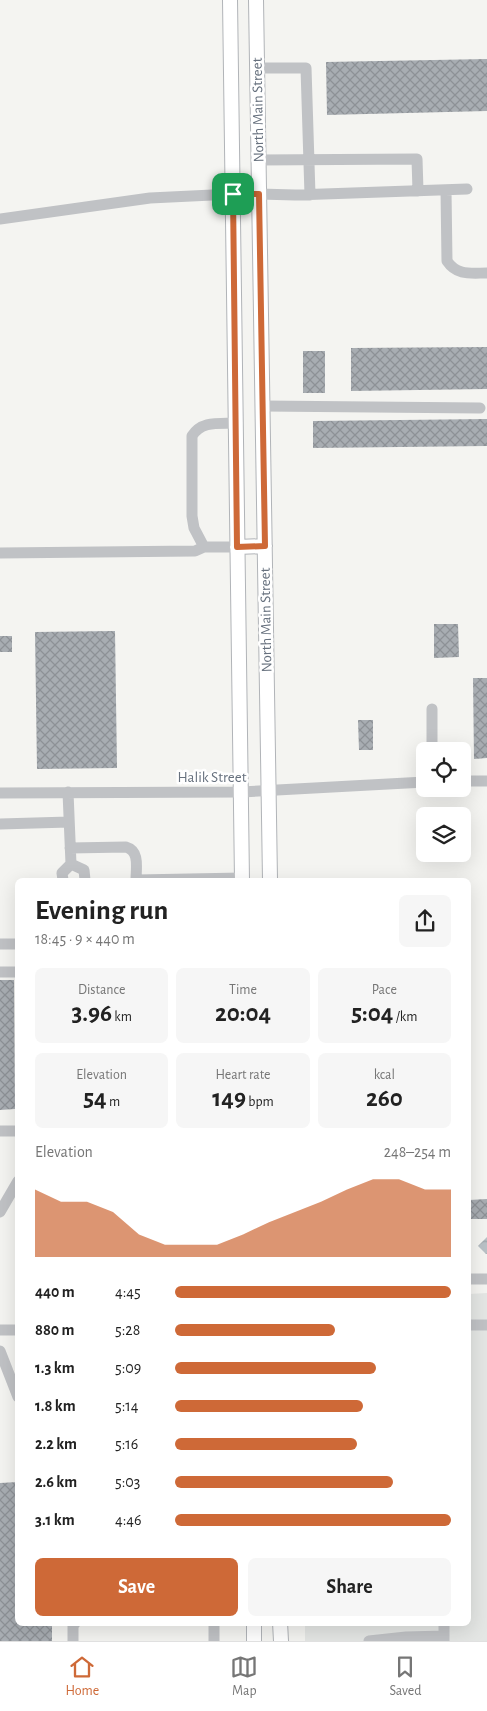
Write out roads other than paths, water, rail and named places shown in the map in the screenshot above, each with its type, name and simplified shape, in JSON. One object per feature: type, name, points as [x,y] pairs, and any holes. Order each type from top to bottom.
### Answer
[{"type":"main road","name":"North Main Street","points":[[230,0],[242,878]]},
{"type":"main road","name":"North Main Street","points":[[256,0],[270,878]]},
{"type":"main road","points":[[233,194],[259,194]]},
{"type":"main road","points":[[237,547],[265,546]]},
{"type":"main road","points":[[254,1626],[254,1641]]},
{"type":"main road","points":[[280,1626],[281,1641]]},
{"type":"street","points":[[257,68],[306,68],[310,195]]},
{"type":"street","points":[[259,160],[417,159],[418,191]]},
{"type":"street","points":[[259,194],[310,195],[467,189]]},
{"type":"street","points":[[446,190],[447,261],[452,269],[462,273],[487,272]]},
{"type":"street","points":[[0,219],[150,198],[233,194]]},
{"type":"street","points":[[263,406],[480,408]]},
{"type":"street","points":[[204,547],[194,528],[192,516],[192,436],[197,429],[207,424],[236,424]]},
{"type":"street","points":[[0,553],[195,551],[204,547],[237,547]]},
{"type":"street","points":[[432,709],[432,742]]},
{"type":"street","points":[[471,781],[487,781]]},
{"type":"street","name":"Halik Street","points":[[0,793],[241,792],[416,782]]},
{"type":"street","points":[[63,878],[62,873],[70,864],[68,792]]},
{"type":"street","points":[[0,824],[69,822]]},
{"type":"street","points":[[70,848],[126,847],[132,849],[135,853],[137,878]]},
{"type":"street","points":[[70,864],[78,865],[84,870],[85,878]]},
{"type":"street","points":[[0,944],[15,944]]},
{"type":"street","points":[[0,972],[15,972]]},
{"type":"street","points":[[0,1131],[15,1131]]},
{"type":"street","points":[[0,1212],[15,1186]]},
{"type":"street","points":[[471,1279],[487,1279]]},
{"type":"street","points":[[471,1325],[487,1325]]},
{"type":"street","points":[[0,1330],[15,1330]]},
{"type":"street","points":[[0,1350],[15,1389]]},
{"type":"street","points":[[73,1626],[73,1641]]},
{"type":"street","points":[[214,1626],[214,1641]]},
{"type":"street","points":[[369,1641],[406,1637],[444,1639],[444,1626]]},
{"type":"water","points":[[487,1237],[487,1254],[486,1254],[478,1246]]}]
